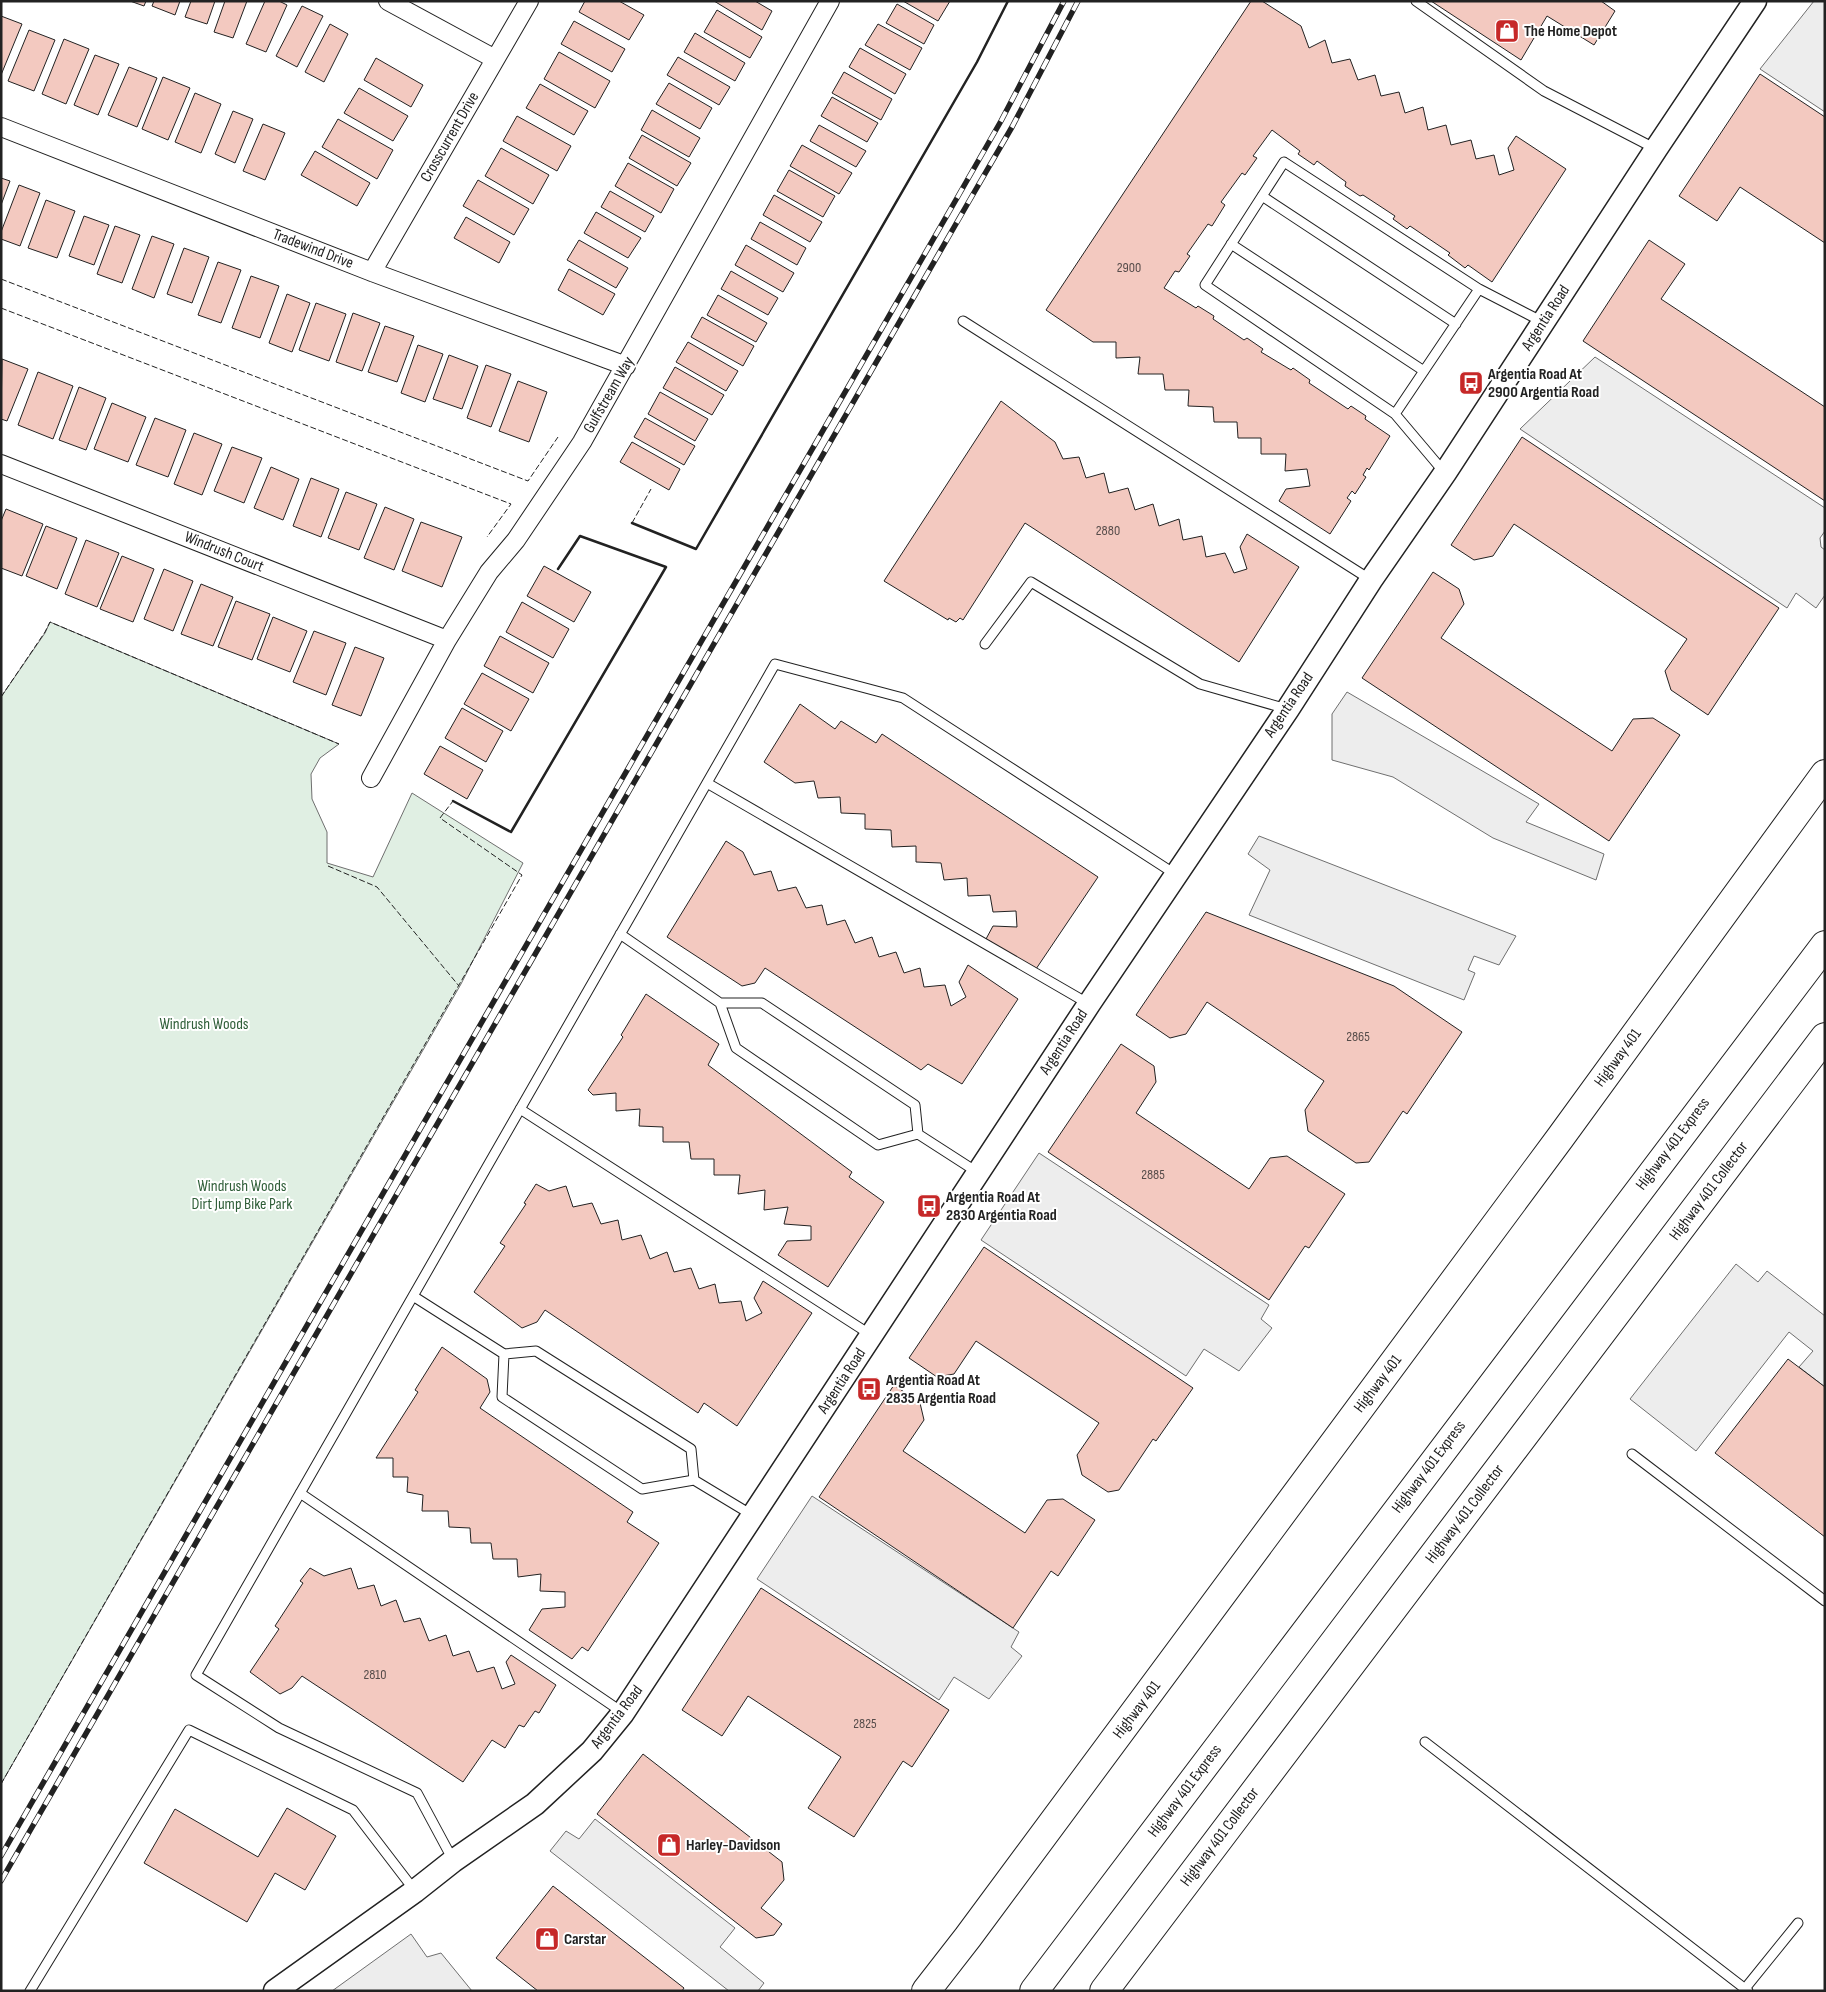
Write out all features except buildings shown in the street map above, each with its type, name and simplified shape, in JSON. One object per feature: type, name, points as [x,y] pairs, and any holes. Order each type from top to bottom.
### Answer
[{"type":"highway","name":"Highway 401","points":[[926,1991],[968,1937],[1548,1154],[1825,774]]},
{"type":"highway","name":"Highway 401 Express","points":[[1034,1991],[1825,944]]},
{"type":"highway","name":"Highway 401 Collector","points":[[1104,1991],[1825,1037]]},
{"type":"street","points":[[388,1],[496,59]]},
{"type":"street","name":"Crosscurrent Drive","points":[[372,272],[529,1]]},
{"type":"street","name":"Gulfstream Way","points":[[371,778],[447,640],[489,572],[516,540],[582,442],[830,1]]},
{"type":"street","name":"Argentia Road","points":[[275,1991],[415,1891],[453,1860],[535,1804],[592,1751],[623,1712],[1089,1004],[1288,709],[1371,580],[1445,473],[1656,149],[1755,1]]},
{"type":"street","name":"Tradewind Drive","points":[[1,127],[372,272],[626,366]]},
{"type":"street","name":"Windrush Court","points":[[1,464],[447,640]]},
{"type":"lane","points":[[1416,1],[1544,91],[1656,149]]},
{"type":"lane","points":[[1445,473],[1395,414],[1205,285],[1284,162],[1479,289],[1544,322]]},
{"type":"lane","points":[[1262,196],[1456,324]]},
{"type":"lane","points":[[1231,244],[1424,371]]},
{"type":"lane","points":[[1395,414],[1479,289]]},
{"type":"lane","points":[[963,321],[1371,580]]},
{"type":"lane","points":[[985,644],[1031,582],[1200,684],[1288,709]]},
{"type":"lane","points":[[453,1860],[416,1793],[279,1728],[196,1675],[775,664],[903,698],[1176,874]]},
{"type":"lane","points":[[707,783],[1089,1004]]},
{"type":"lane","points":[[620,934],[720,1003],[762,1003],[907,1099],[915,1105],[918,1134]]},
{"type":"lane","points":[[720,1003],[736,1048],[878,1145],[918,1134],[978,1173]]},
{"type":"lane","points":[[520,1109],[872,1335]]},
{"type":"lane","points":[[413,1296],[504,1354],[536,1351],[691,1448],[694,1480]]},
{"type":"lane","points":[[504,1354],[502,1397],[642,1489],[694,1480],[753,1516]]},
{"type":"lane","points":[[1632,1454],[1825,1601]]},
{"type":"lane","points":[[300,1493],[623,1712]]},
{"type":"lane","points":[[30,1991],[189,1730],[353,1810],[415,1891]]},
{"type":"lane","points":[[1425,1742],[1745,1990],[1798,1923]]},
{"type":"green space","name":"Windrush Woods","points":[[50,622],[339,744],[320,758],[311,774],[312,799],[327,832],[327,863],[373,877],[412,793],[523,863],[461,984],[1,1784],[1,697],[45,633]]},
{"type":"shaded area","points":[[1814,1],[1825,1],[1825,112],[1760,69]]},
{"type":"shaded area","points":[[1595,357],[1825,508],[1825,531],[1820,538],[1821,547],[1825,550],[1825,595],[1816,608],[1796,593],[1787,608],[1520,429]]},
{"type":"shaded area","points":[[1347,692],[1539,804],[1526,822],[1604,854],[1596,880],[1493,838],[1393,777],[1332,760],[1332,714]]},
{"type":"shaded area","points":[[1259,836],[1516,936],[1499,965],[1474,956],[1468,970],[1475,973],[1464,1000],[1249,915],[1270,870],[1248,854]]},
{"type":"shaded area","points":[[1039,1153],[1269,1305],[1261,1319],[1272,1328],[1239,1371],[1204,1349],[1186,1376],[981,1240]]},
{"type":"shaded area","points":[[1736,1264],[1758,1282],[1767,1271],[1825,1316],[1825,1387],[1799,1367],[1813,1351],[1789,1332],[1696,1451],[1630,1399]]},
{"type":"shaded area","points":[[812,1496],[1019,1632],[1011,1647],[1022,1656],[989,1699],[954,1677],[939,1700],[757,1579]]},
{"type":"shaded area","points":[[595,1819],[735,1928],[720,1947],[764,1983],[758,1991],[729,1991],[550,1851],[566,1831],[579,1839]]},
{"type":"shaded area","points":[[411,1934],[427,1957],[441,1953],[472,1991],[332,1991]]},
{"type":"railway","points":[[1,1856],[957,198],[1001,121],[1064,1]]},
{"type":"railway","points":[[1,1881],[1012,127],[1078,1]]},
{"type":"fence","points":[[1,279],[528,481],[558,437]]},
{"type":"fence","points":[[1,308],[511,504],[487,537]]},
{"type":"fence","points":[[632,523],[651,489]]},
{"type":"fence","points":[[1,697],[50,622],[339,744]]},
{"type":"fence","points":[[1,1784],[522,875],[440,818],[453,801]]},
{"type":"fence","points":[[328,866],[377,887],[459,986]]},
{"type":"wall","points":[[632,523],[696,549],[977,62],[1008,1]]},
{"type":"wall","points":[[453,801],[511,832],[666,567],[580,536],[558,569]]},
{"type":"place","name":"The Home Depot","points":[[1507,31]]},
{"type":"place","name":"Argentia Road At 2900 Argentia Road","points":[[1471,383]]},
{"type":"place","name":"Argentia Road At 2830 Argentia Road","points":[[929,1206]]},
{"type":"place","name":"Argentia Road At 2835 Argentia Road","points":[[869,1389]]},
{"type":"place","name":"Harley-Davidson","points":[[669,1845]]},
{"type":"place","name":"Carstar","points":[[547,1939]]},
{"type":"park label","name":"Windrush Woods Dirt Jump Bike Park","points":[[242,1195]]}]
